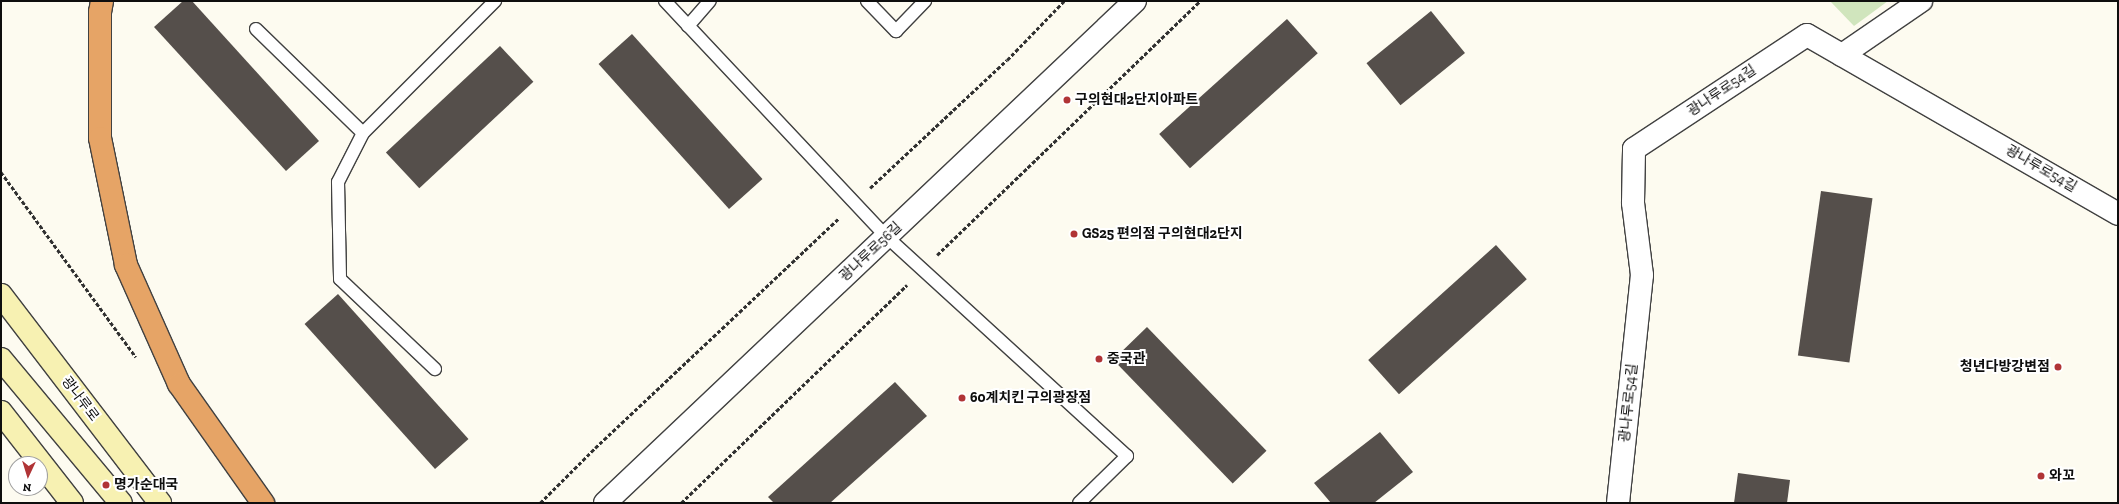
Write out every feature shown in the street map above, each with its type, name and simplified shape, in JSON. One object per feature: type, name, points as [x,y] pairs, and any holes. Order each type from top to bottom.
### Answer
[{"type":"highway","points":[[102,1],[100,12],[100,138],[126,265],[179,384],[263,503]]},
{"type":"main road","name":"광나루로","points":[[1,295],[160,503]]},
{"type":"main road","points":[[1,359],[121,503]]},
{"type":"main road","points":[[1,412],[72,503]]},
{"type":"street","name":"광나루로56길","points":[[605,503],[1135,1]]},
{"type":"street","points":[[1842,55],[1921,1]]},
{"type":"street","name":"광나루로54길","points":[[1618,503],[1642,275],[1633,203],[1634,149],[1807,35],[2118,214]]},
{"type":"lane","points":[[435,369],[340,279],[338,182],[363,133],[495,1]]},
{"type":"lane","points":[[665,1],[887,237],[1127,456],[1079,503]]},
{"type":"lane","points":[[688,26],[710,1]]},
{"type":"lane","points":[[866,1],[896,31],[925,1]]},
{"type":"lane","points":[[256,28],[363,133]]},
{"type":"path","points":[[540,503],[601,443],[1007,60],[1064,1]]},
{"type":"path","points":[[681,503],[1200,1]]},
{"type":"path","points":[[1,172],[43,230]]},
{"type":"green space","points":[[1830,1],[1888,1],[1854,26]]},
{"type":"building","points":[[183,1],[192,1],[319,141],[286,171],[154,27]]},
{"type":"building","points":[[1431,11],[1465,53],[1400,105],[1366,63]]},
{"type":"building","points":[[1287,19],[1318,53],[1190,168],[1159,134]]},
{"type":"building","points":[[632,34],[762,179],[729,209],[599,64]]},
{"type":"building","points":[[500,46],[533,82],[419,188],[386,152]]},
{"type":"building","points":[[1821,191],[1872,198],[1849,363],[1798,355]]},
{"type":"building","points":[[1496,245],[1527,279],[1399,394],[1368,360]]},
{"type":"building","points":[[338,294],[468,439],[435,469],[305,324]]},
{"type":"building","points":[[1147,327],[1266,451],[1233,483],[1113,360]]},
{"type":"building","points":[[895,382],[927,416],[830,503],[774,503],[768,497]]},
{"type":"building","points":[[1380,432],[1413,472],[1374,503],[1331,503],[1314,483]]},
{"type":"building","points":[[1738,473],[1790,480],[1787,503],[1734,503]]},
{"type":"place","name":"구의현대2단지아파트","points":[[1067,100]]},
{"type":"place","name":"GS25 편의점 구의현대2단지","points":[[1074,234]]},
{"type":"place","name":"중국관","points":[[1099,359]]},
{"type":"place","name":"청년다방강변점","points":[[2058,367]]},
{"type":"place","name":"60계치킨 구의광장점","points":[[962,398]]},
{"type":"place","name":"와꼬","points":[[2041,476]]},
{"type":"place","name":"명가순대국","points":[[106,485]]}]
